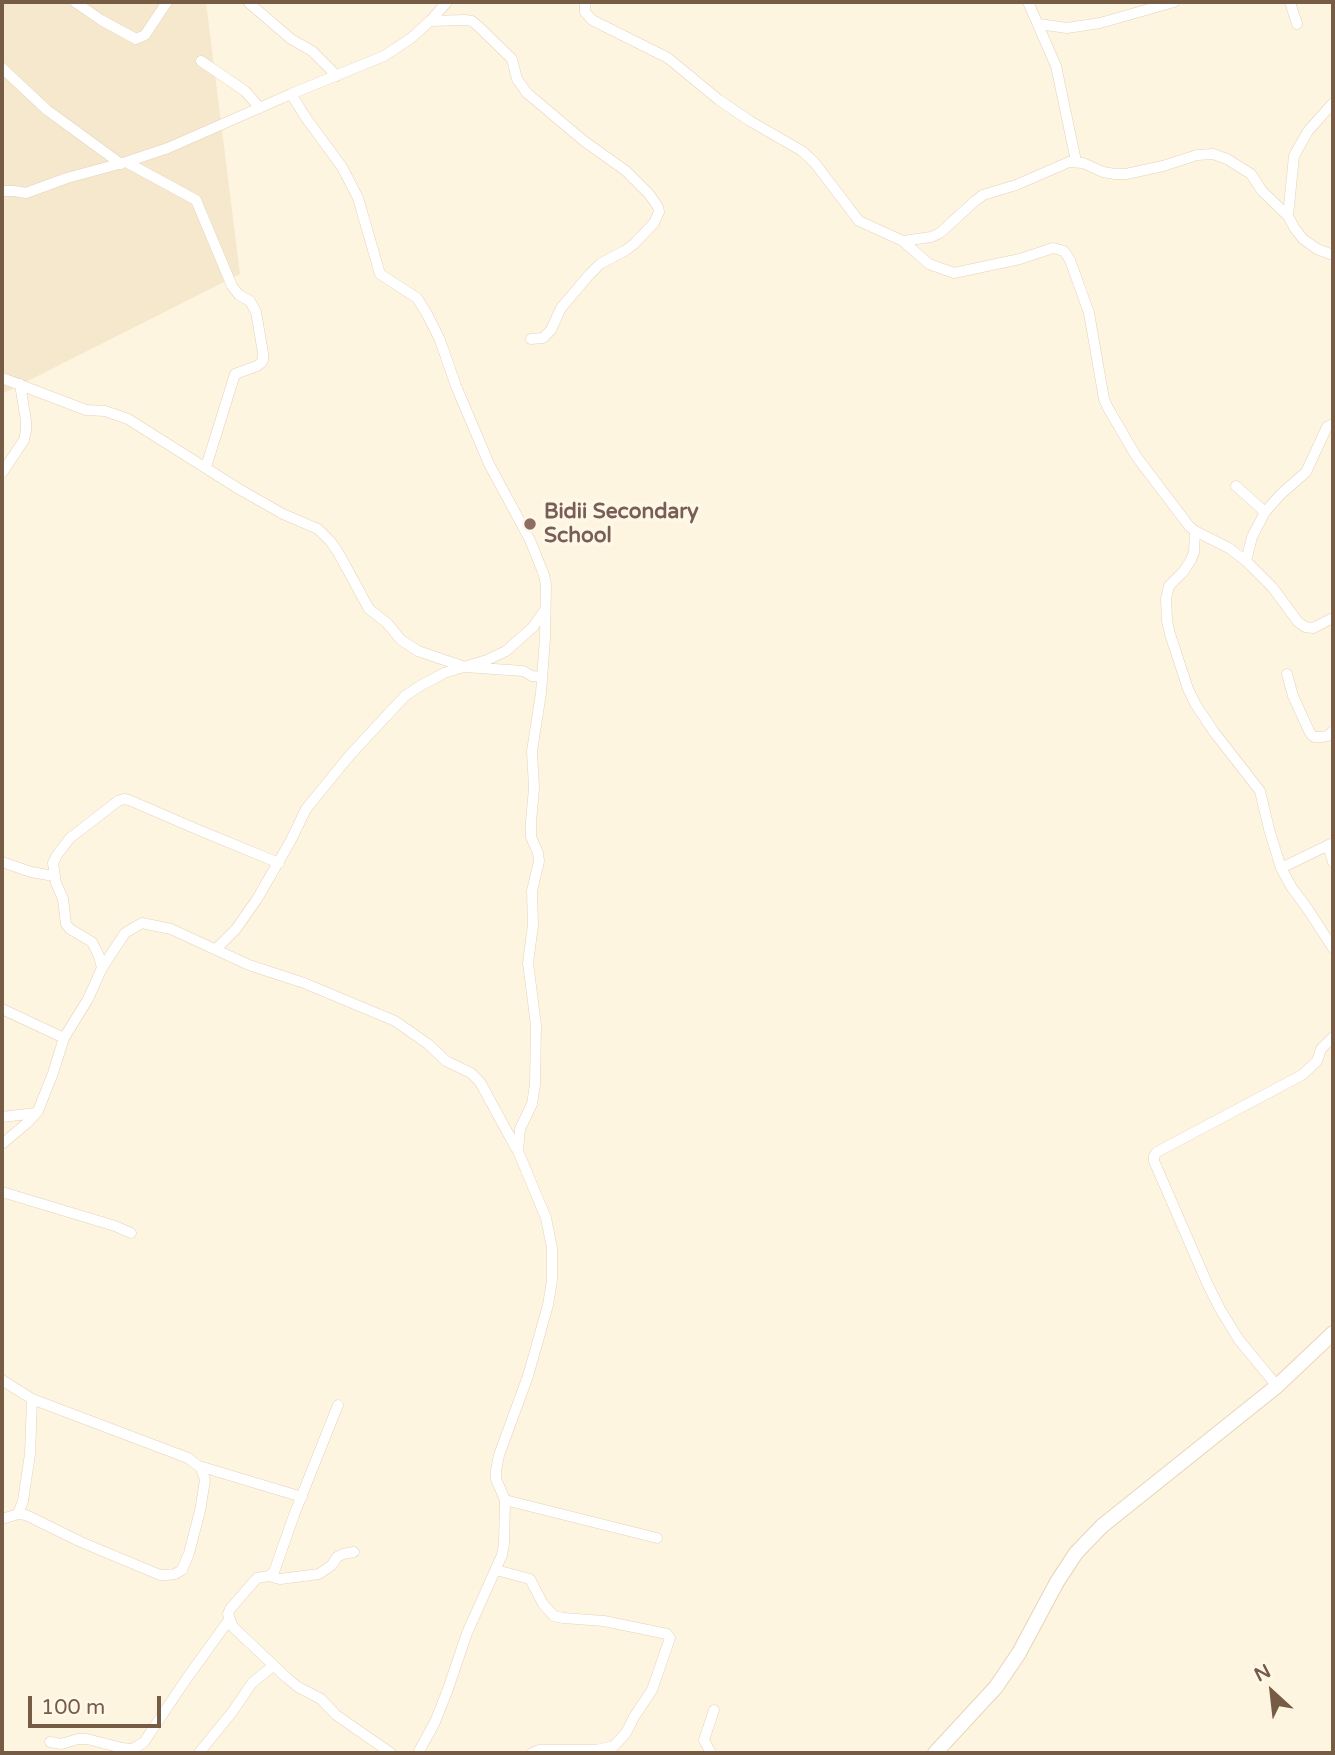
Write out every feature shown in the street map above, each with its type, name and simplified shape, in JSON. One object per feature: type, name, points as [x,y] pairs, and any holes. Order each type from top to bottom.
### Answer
[{"type":"main road","points":[[935,1753],[996,1687],[1076,1553],[1102,1526],[1277,1386],[1333,1333]]},
{"type":"street","points":[[75,2],[136,39],[150,30],[167,2]]},
{"type":"street","points":[[248,2],[291,39],[312,51],[337,76]]},
{"type":"street","points":[[2,191],[26,193],[168,148],[384,56],[410,39],[447,2]]},
{"type":"street","points":[[585,2],[585,12],[592,20],[668,58],[719,100],[802,151],[814,162],[859,221],[904,241],[929,264],[954,273],[965,272],[1053,248],[1064,251],[1070,260],[1089,313],[1104,399],[1136,456],[1189,526],[1229,548],[1246,561],[1273,587],[1298,622],[1313,628],[1333,618]]},
{"type":"street","points":[[1028,2],[1056,66],[1076,162]]},
{"type":"street","points":[[1039,24],[1067,28],[1100,23],[1174,2]]},
{"type":"street","points":[[1290,2],[1297,24]]},
{"type":"street","points":[[430,21],[465,20],[478,26],[512,59],[522,88],[584,141],[626,171],[658,207],[659,212],[654,223],[634,244],[600,264],[561,308],[551,330],[543,338],[531,339]]},
{"type":"street","points":[[201,61],[244,90],[260,108]]},
{"type":"street","points":[[2,68],[47,110],[123,163],[196,200],[235,291],[250,301],[256,312],[263,360],[257,366],[235,373],[206,467]]},
{"type":"street","points":[[291,94],[342,167],[358,198],[380,274],[417,298],[424,308],[440,340],[489,464],[539,561],[546,585],[547,609],[533,751],[531,822],[531,836],[539,861],[532,891],[533,925],[528,963],[536,1025],[534,1085],[532,1104],[520,1129],[518,1151]]},
{"type":"street","points":[[1288,216],[1294,156],[1308,131],[1333,103]]},
{"type":"street","points":[[904,241],[940,233],[983,195],[1016,185],[1059,165],[1076,162],[1103,172],[1126,174],[1198,155],[1213,154],[1251,174],[1262,191],[1288,216],[1303,239],[1317,249],[1333,255]]},
{"type":"street","points":[[2,378],[86,410],[104,411],[128,419],[239,489],[318,529],[339,554],[369,609],[401,639],[418,650],[465,667],[523,671],[542,677]]},
{"type":"street","points":[[2,473],[24,440],[26,431],[20,384]]},
{"type":"street","points":[[1246,561],[1252,537],[1265,512],[1306,472],[1327,427],[1333,424]]},
{"type":"street","points":[[1236,486],[1265,512]]},
{"type":"street","points":[[1195,531],[1191,560],[1167,591],[1167,621],[1188,689],[1214,732],[1260,791],[1281,868],[1333,947]]},
{"type":"street","points":[[216,949],[227,940],[253,906],[279,863],[306,809],[350,755],[405,696],[444,673],[487,660],[506,651],[533,628],[547,609]]},
{"type":"street","points":[[1287,674],[1293,696],[1310,733],[1314,737],[1321,737],[1328,736],[1333,731]]},
{"type":"street","points":[[102,968],[92,942],[66,924],[63,899],[54,876],[53,863],[70,838],[118,801],[124,799],[279,863]]},
{"type":"street","points":[[1281,868],[1331,844],[1333,862]]},
{"type":"street","points":[[2,862],[31,872],[54,876]]},
{"type":"street","points":[[2,1144],[36,1113],[64,1038],[88,999],[102,968],[125,933],[142,923],[171,929],[249,965],[336,995],[395,1021],[428,1044],[446,1061],[471,1073],[480,1082],[518,1151],[546,1218],[553,1262],[548,1305],[528,1376],[496,1470],[496,1479],[505,1500],[502,1555],[467,1633],[435,1722],[418,1753]]},
{"type":"street","points":[[2,1009],[64,1038]]},
{"type":"street","points":[[1277,1386],[1239,1340],[1220,1309],[1154,1156],[1302,1075],[1317,1061],[1321,1049],[1333,1037]]},
{"type":"street","points":[[2,1117],[36,1113]]},
{"type":"street","points":[[2,1192],[131,1233]]},
{"type":"street","points":[[2,1380],[32,1399],[188,1458],[199,1466],[205,1480],[189,1553],[182,1570],[175,1574],[160,1575],[81,1542],[26,1515],[18,1514],[2,1519]]},
{"type":"street","points":[[18,1514],[23,1501],[30,1454],[32,1399]]},
{"type":"street","points":[[269,1576],[274,1572],[338,1405]]},
{"type":"street","points":[[199,1466],[302,1497]]},
{"type":"street","points":[[505,1500],[657,1538]]},
{"type":"street","points":[[354,1552],[337,1557],[332,1566],[319,1574],[279,1579],[269,1576],[257,1578],[230,1609],[229,1620],[273,1666],[298,1687],[321,1699],[336,1715],[391,1753]]},
{"type":"street","points":[[496,1570],[530,1579],[543,1604],[554,1616],[604,1621],[667,1634],[670,1638],[652,1690],[614,1746],[596,1750],[539,1750],[532,1753]]},
{"type":"street","points":[[50,1742],[61,1744],[87,1739],[131,1749],[144,1742],[229,1620]]},
{"type":"street","points":[[199,1753],[252,1683],[273,1666]]},
{"type":"street","points":[[710,1753],[705,1740],[714,1710]]},
{"type":"shaded area","points":[[2,2],[206,2],[240,274],[2,394]]},
{"type":"place","name":"Bidii Secondary School","points":[[530,524]]}]
